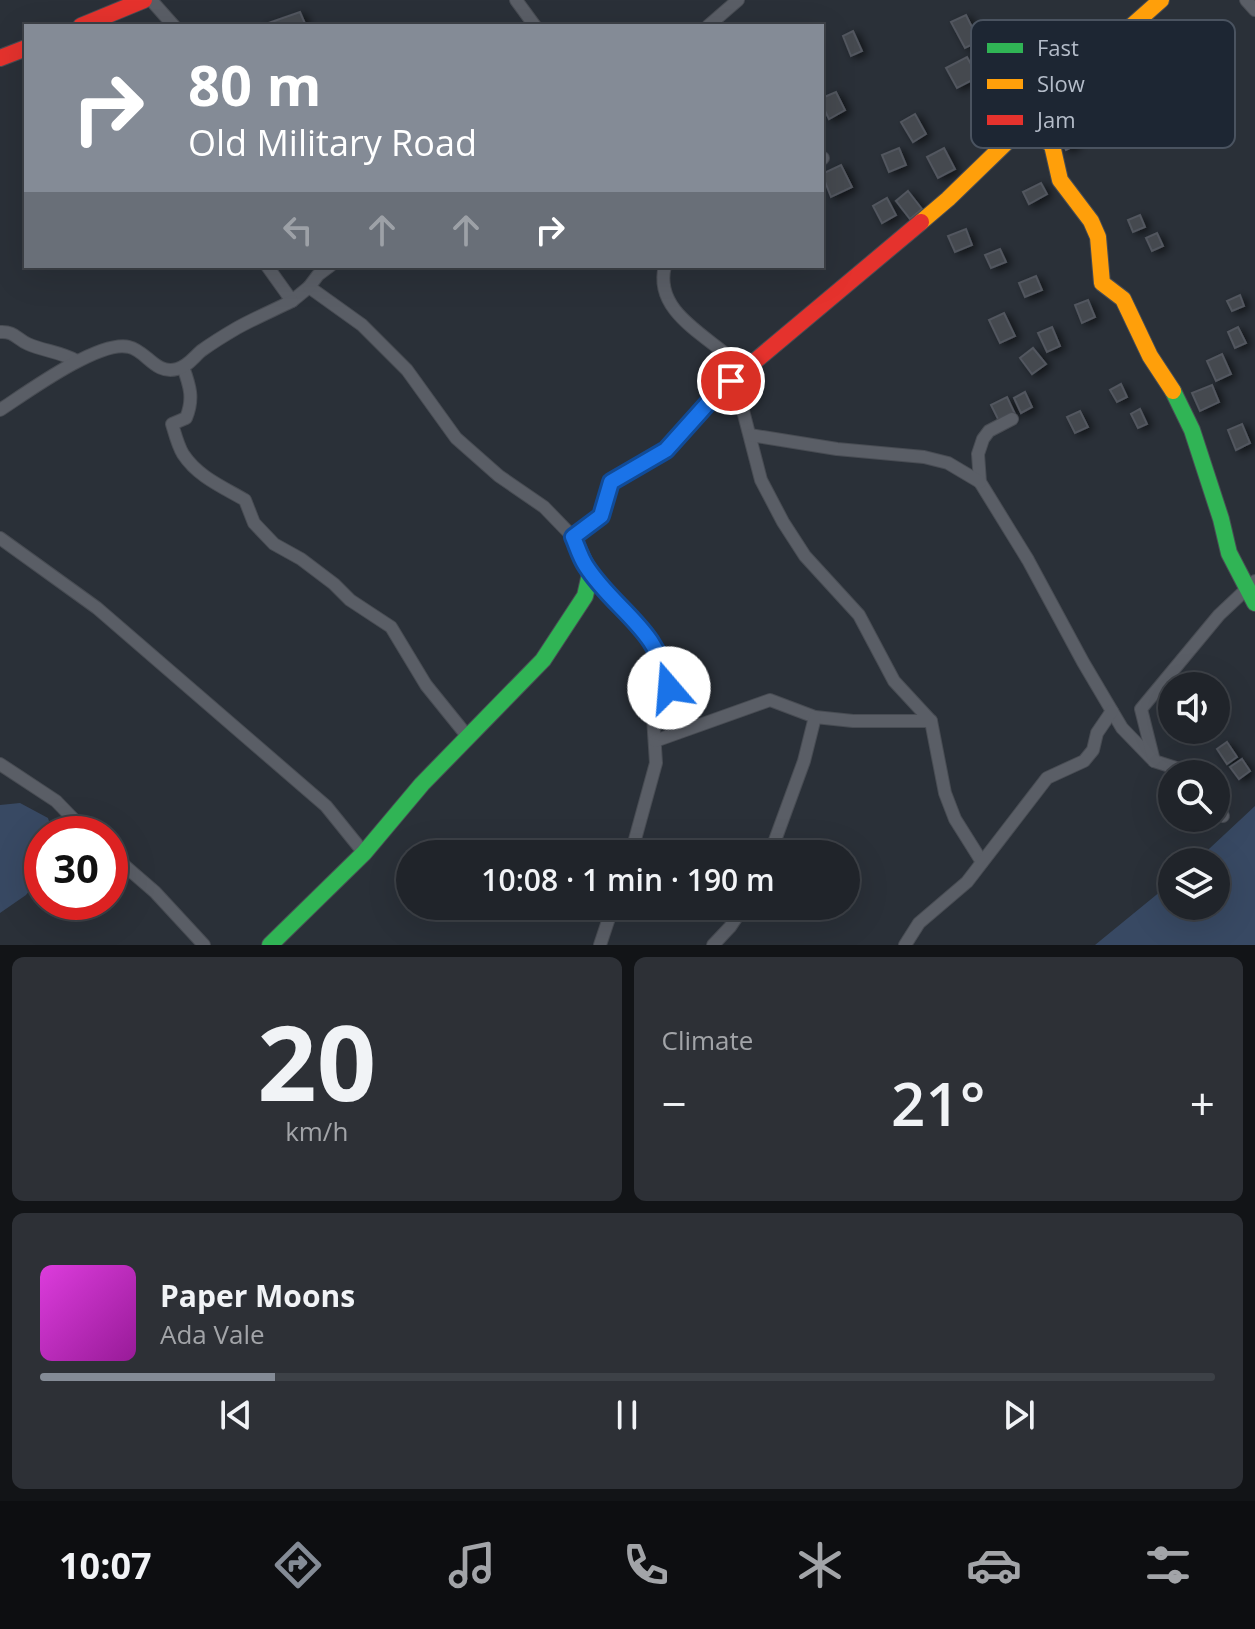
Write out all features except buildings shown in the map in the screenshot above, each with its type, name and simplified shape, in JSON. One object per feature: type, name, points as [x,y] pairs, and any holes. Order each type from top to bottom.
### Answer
[{"type":"main road","points":[[84,24],[117,5],[144,0]]},
{"type":"main road","points":[[1139,20],[1161,0]]},
{"type":"main road","points":[[0,58],[24,49]]},
{"type":"main road","points":[[270,945],[364,853],[422,784],[543,660],[585,596],[588,570],[573,537],[601,516],[611,482],[666,450],[717,393],[948,199],[1000,148]]},
{"type":"main road","points":[[1053,148],[1060,180],[1091,221],[1098,237],[1102,283],[1123,299],[1150,356],[1170,384],[1192,430],[1229,553],[1252,591]]},
{"type":"street","points":[[151,0],[172,24]]},
{"type":"street","points":[[516,0],[534,24]]},
{"type":"street","points":[[710,24],[738,0]]},
{"type":"street","points":[[1246,0],[1255,10]]},
{"type":"street","points":[[268,268],[292,301]]},
{"type":"street","points":[[0,410],[77,361],[114,345],[139,351],[159,367],[173,370],[183,367],[201,351],[237,328],[292,301],[327,268]]},
{"type":"street","points":[[665,268],[663,284],[672,308],[733,358],[761,480],[798,545],[859,615],[894,681],[931,721],[945,793],[955,819],[982,862]]},
{"type":"street","points":[[309,287],[362,325],[407,370],[456,438],[499,476],[544,507],[573,537]]},
{"type":"street","points":[[0,332],[10,331],[28,344],[63,353],[77,361]]},
{"type":"street","points":[[183,367],[192,393],[191,406],[186,418],[172,424],[182,453],[224,491],[245,500],[254,523],[274,544],[301,559],[350,600],[391,627],[426,685],[468,737]]},
{"type":"street","points":[[1012,419],[989,431],[983,439],[978,454],[980,482],[1028,560],[1122,728],[1158,762]]},
{"type":"street","points":[[750,435],[837,449],[924,457],[948,463],[980,482]]},
{"type":"street","points":[[0,538],[97,608],[326,806],[364,853]]},
{"type":"street","points":[[588,570],[653,641],[666,669],[669,688],[653,717],[656,763],[635,840]]},
{"type":"street","points":[[1154,761],[1141,709],[1219,615],[1252,591]]},
{"type":"street","points":[[655,741],[770,700],[815,717],[853,721],[931,721]]},
{"type":"street","points":[[905,945],[919,923],[967,882],[1047,778],[1084,761],[1093,750],[1097,733],[1112,711]]},
{"type":"street","points":[[775,840],[804,761],[815,717]]},
{"type":"street","points":[[0,764],[56,801],[71,816]]},
{"type":"street","points":[[128,869],[155,892],[204,945]]},
{"type":"street","points":[[600,945],[608,920]]},
{"type":"street","points":[[713,945],[735,920]]},
{"type":"water","points":[[20,803],[44,816],[24,816],[24,896],[0,913],[0,805]]},
{"type":"water","points":[[1255,806],[1255,945],[1095,945],[1158,893],[1158,920],[1230,920],[1230,848],[1210,848]]},
{"type":"traffic: fast","points":[[1173,391],[1192,430],[1229,553],[1255,603]]},
{"type":"traffic: fast","points":[[270,945],[364,853],[422,784],[543,660],[585,596],[590,574],[573,537],[601,516],[604,507]]},
{"type":"traffic: slow","points":[[1138,20],[1161,0]]},
{"type":"traffic: slow","points":[[921,222],[1001,148]]},
{"type":"traffic: slow","points":[[1053,148],[1060,180],[1091,221],[1098,237],[1102,283],[1123,299],[1150,356],[1173,391]]},
{"type":"traffic: jam","points":[[86,24],[144,0]]},
{"type":"traffic: jam","points":[[0,58],[24,49]]},
{"type":"traffic: jam","points":[[604,507],[611,482],[666,450],[717,393],[921,222]]},
{"type":"route","points":[[669,688],[666,669],[653,641],[586,566],[573,537],[601,516],[611,482],[666,450],[731,381]]}]
